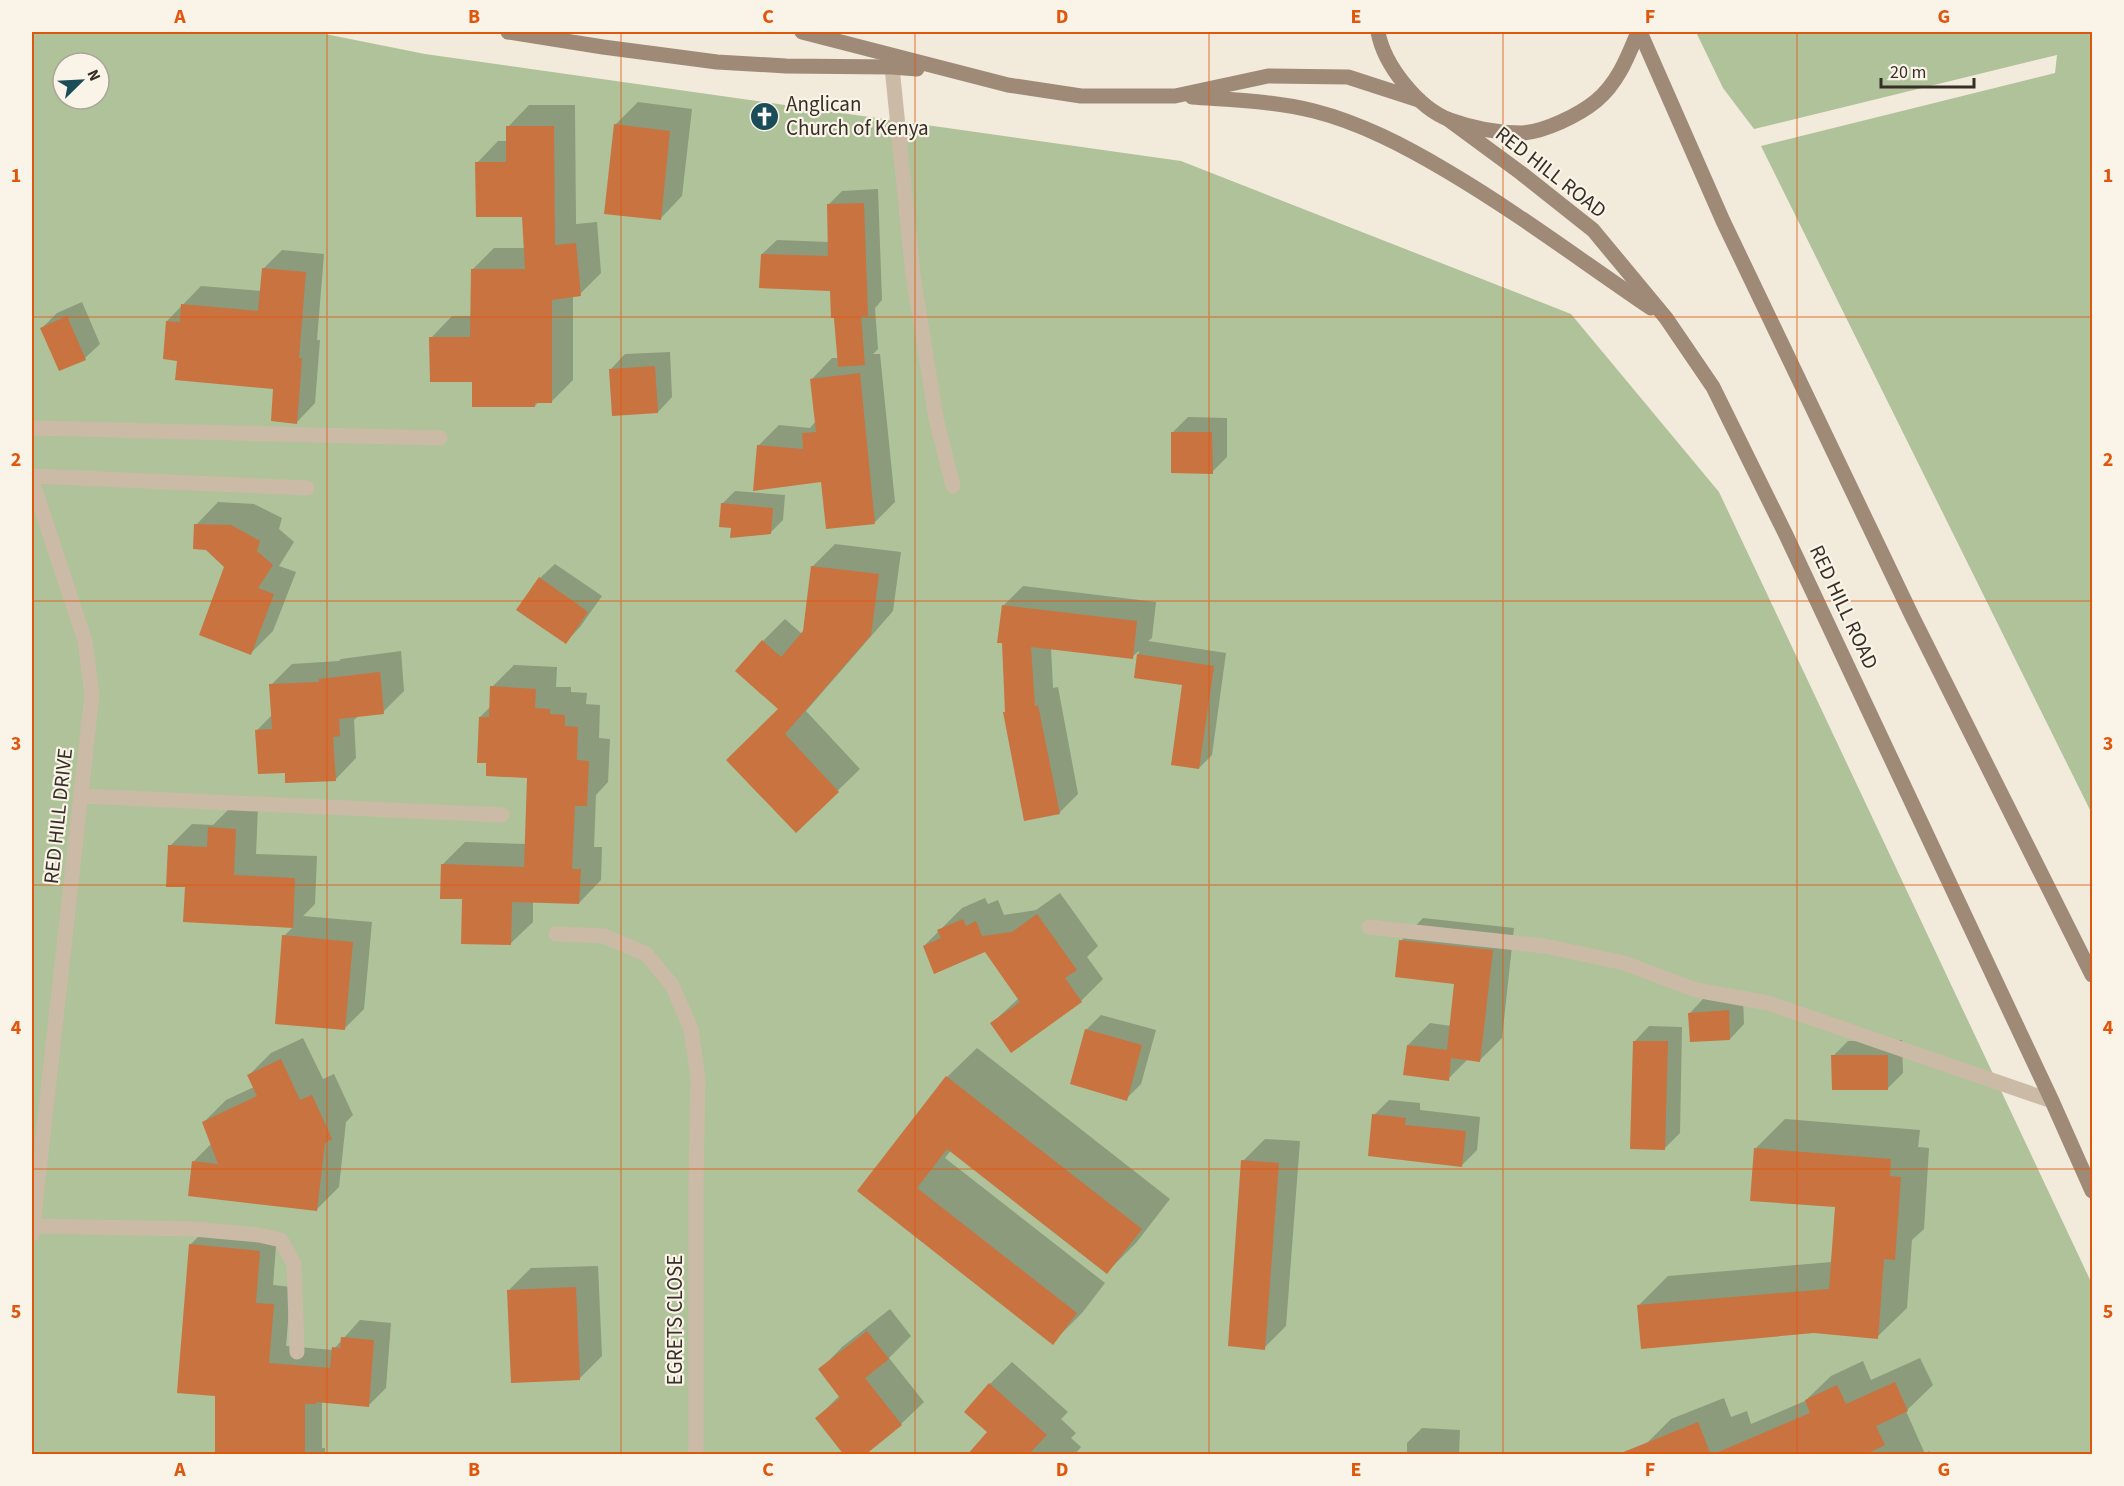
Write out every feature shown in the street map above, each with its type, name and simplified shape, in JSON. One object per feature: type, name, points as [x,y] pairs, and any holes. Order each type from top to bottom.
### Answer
[{"type":"main road","points":[[508,32],[717,62],[786,66],[892,67],[964,74]]},
{"type":"main road","points":[[802,32],[1008,85],[1081,96],[1175,96],[1280,104],[1316,111],[1361,126],[1424,158],[1481,191],[1666,318]]},
{"type":"main road","points":[[1378,32],[1379,39],[1395,72],[1419,100]]},
{"type":"main road","points":[[1449,120],[1487,130],[1524,133],[1563,122],[1598,100],[1624,68],[1639,32]]},
{"type":"main road","points":[[1639,32],[1723,221],[1912,616],[2092,975]]},
{"type":"main road","points":[[1175,96],[1268,76],[1348,77],[1419,100]]},
{"type":"main road","name":"RED HILL ROAD","points":[[1419,100],[1521,173],[1593,230],[1666,318],[1713,387],[2052,1101],[2092,1191]]},
{"type":"street","points":[[892,67],[913,275],[936,418],[953,486]]},
{"type":"street","points":[[32,428],[440,438]]},
{"type":"street","points":[[32,476],[307,488]]},
{"type":"street","name":"RED HILL DRIVE","points":[[32,481],[85,642],[92,695],[32,1230]]},
{"type":"street","points":[[81,796],[502,815]]},
{"type":"street","points":[[1369,927],[1545,946],[1624,963],[1696,990],[1768,1003],[2052,1101]]},
{"type":"street","name":"EGRETS CLOSE","points":[[556,934],[604,936],[646,954],[672,985],[691,1029],[698,1079],[696,1455]]},
{"type":"street","points":[[32,1230],[194,1229],[259,1235],[281,1240],[294,1264],[297,1352]]},
{"type":"green space","points":[[32,32],[315,32],[425,54],[1181,161],[1571,314],[1719,492],[2092,1284],[2092,1454],[32,1454]]},
{"type":"green space","points":[[1696,32],[2092,32],[2092,814],[1761,146],[2055,73],[2057,55],[1754,129],[1723,88]]},
{"type":"building","points":[[614,124],[670,131],[661,220],[604,214]]},
{"type":"building","points":[[506,126],[554,126],[555,245],[576,243],[581,296],[552,300],[552,403],[535,403],[535,407],[472,407],[472,382],[430,382],[429,337],[470,337],[471,269],[525,269],[522,217],[476,217],[475,162],[506,162]]},
{"type":"building","points":[[864,203],[868,316],[861,316],[865,365],[838,367],[834,318],[831,318],[830,291],[759,288],[761,254],[828,256],[827,204]]},
{"type":"building","points":[[262,268],[306,272],[299,358],[302,358],[297,424],[271,421],[273,389],[175,380],[177,361],[163,359],[166,321],[180,322],[181,304],[258,311]]},
{"type":"building","points":[[67,316],[86,360],[59,371],[40,328]]},
{"type":"building","points":[[655,366],[658,413],[612,416],[609,369]]},
{"type":"building","points":[[860,373],[875,524],[826,529],[821,482],[753,491],[757,445],[803,449],[802,433],[816,432],[810,379]]},
{"type":"building","points":[[1171,432],[1212,432],[1213,474],[1171,473]]},
{"type":"building","points":[[721,503],[773,508],[771,534],[730,538],[731,528],[719,527]]},
{"type":"building","points":[[194,524],[231,525],[260,541],[257,551],[273,565],[258,588],[274,594],[251,655],[199,635],[224,567],[206,550],[193,549]]},
{"type":"building","points":[[811,566],[879,574],[871,635],[785,734],[839,792],[796,833],[726,760],[778,709],[735,671],[762,640],[781,657],[803,631]]},
{"type":"building","points":[[539,577],[588,612],[566,644],[516,610]]},
{"type":"building","points":[[1002,605],[1137,621],[1133,659],[1031,647],[1035,706],[1038,705],[1060,814],[1024,821],[1003,712],[1005,712],[1002,643],[997,643]]},
{"type":"building","points":[[1137,654],[1214,666],[1199,769],[1171,765],[1182,685],[1134,678]]},
{"type":"building","points":[[380,672],[384,714],[339,719],[340,736],[333,737],[336,781],[285,783],[285,773],[258,774],[255,730],[272,729],[269,684],[319,682],[319,679]]},
{"type":"building","points":[[490,686],[536,689],[535,708],[550,709],[550,714],[565,715],[565,726],[578,727],[577,760],[589,761],[587,806],[575,806],[572,869],[581,869],[579,904],[512,902],[511,945],[461,944],[462,899],[440,899],[441,864],[524,867],[527,778],[486,776],[486,763],[477,763],[479,717],[489,717]]},
{"type":"building","points":[[208,827],[236,829],[234,875],[295,878],[293,928],[183,922],[185,887],[166,887],[168,845],[207,847]]},
{"type":"building","points":[[1037,914],[1077,970],[1065,978],[1082,1002],[1011,1053],[990,1023],[1020,1002],[985,952],[934,974],[923,946],[941,938],[937,930],[963,919],[966,926],[976,921],[982,936],[1012,932]]},
{"type":"building","points":[[282,935],[353,942],[345,1030],[275,1024]]},
{"type":"building","points":[[1399,940],[1493,950],[1480,1062],[1451,1058],[1449,1081],[1403,1075],[1407,1045],[1447,1050],[1454,984],[1395,977]]},
{"type":"building","points":[[1729,1010],[1730,1040],[1690,1042],[1688,1013]]},
{"type":"building","points":[[1085,1029],[1142,1045],[1127,1101],[1070,1084]]},
{"type":"building","points":[[1633,1041],[1668,1041],[1665,1150],[1630,1149]]},
{"type":"building","points":[[1831,1055],[1888,1055],[1888,1090],[1832,1090]]},
{"type":"building","points":[[281,1059],[300,1100],[312,1095],[332,1139],[325,1143],[317,1211],[188,1196],[192,1161],[218,1164],[202,1122],[257,1096],[247,1075]]},
{"type":"building","points":[[946,1076],[1142,1229],[1107,1274],[947,1149],[917,1188],[1077,1313],[1053,1345],[857,1191]]},
{"type":"building","points":[[1372,1114],[1406,1118],[1405,1125],[1466,1131],[1462,1167],[1368,1156]]},
{"type":"building","points":[[1754,1148],[1891,1159],[1890,1176],[1901,1177],[1895,1260],[1884,1259],[1878,1339],[1814,1333],[1641,1349],[1637,1305],[1829,1289],[1835,1207],[1750,1201]]},
{"type":"building","points":[[1241,1160],[1279,1163],[1265,1350],[1228,1346]]},
{"type":"building","points":[[189,1244],[260,1251],[256,1303],[274,1304],[269,1363],[330,1368],[332,1347],[340,1348],[341,1337],[374,1340],[369,1407],[316,1402],[316,1404],[305,1404],[305,1455],[215,1455],[215,1396],[177,1393]]},
{"type":"building","points":[[576,1287],[580,1380],[511,1383],[507,1290]]},
{"type":"building","points":[[867,1331],[889,1359],[865,1378],[902,1425],[865,1455],[844,1455],[815,1418],[840,1398],[818,1369]]},
{"type":"building","points":[[1895,1382],[1908,1411],[1876,1426],[1885,1445],[1864,1455],[1711,1455],[1810,1413],[1805,1400],[1837,1385],[1846,1404]]},
{"type":"building","points":[[989,1383],[1047,1435],[1028,1455],[967,1455],[987,1432],[964,1412]]},
{"type":"building","points":[[1698,1422],[1711,1455],[1621,1455],[1621,1453]]},
{"type":"place","name":"Anglican Church of Kenya","points":[[765,116]]}]
